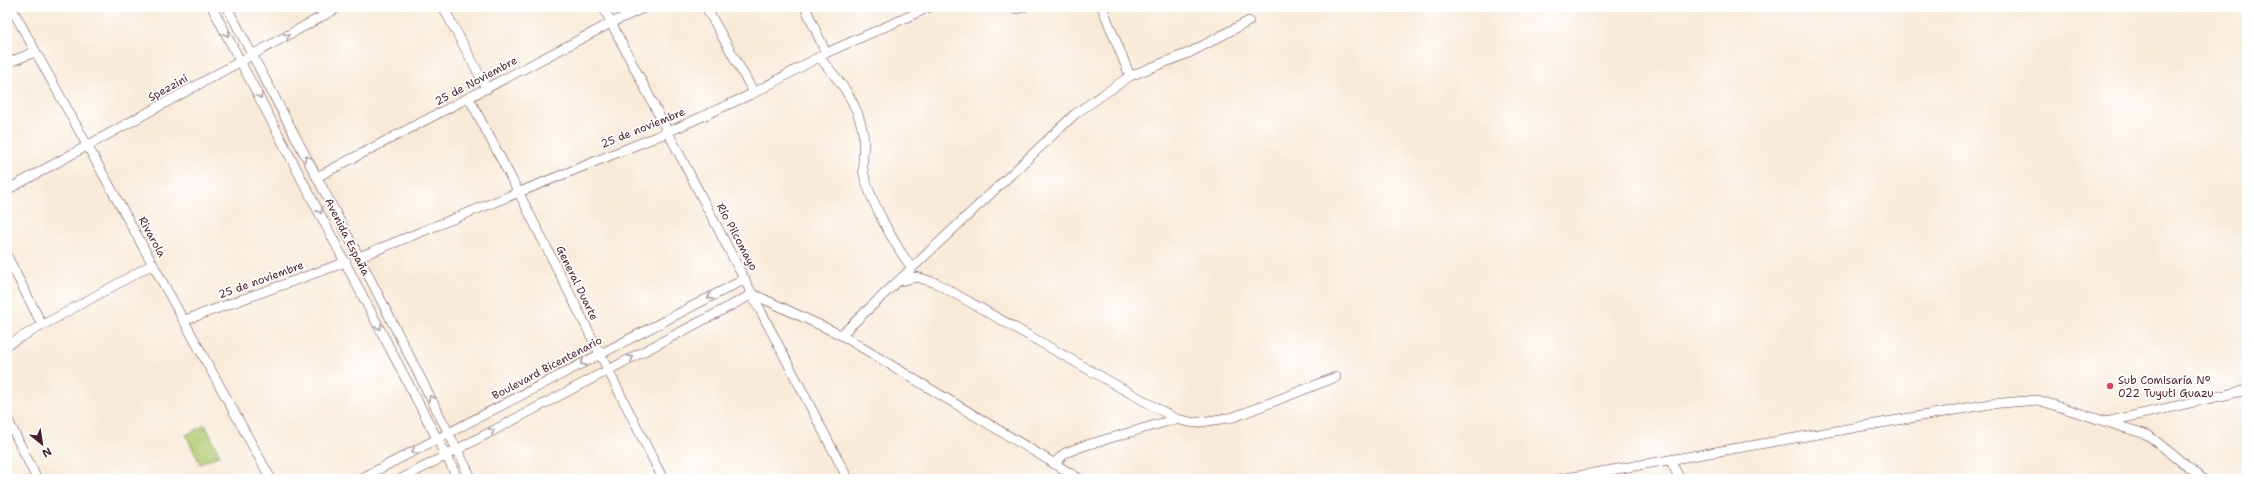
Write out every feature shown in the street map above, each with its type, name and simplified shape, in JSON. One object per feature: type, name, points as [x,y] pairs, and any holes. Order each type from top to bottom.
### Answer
[{"type":"street","name":"Rivarola","points":[[11,7],[185,320],[271,479]]},
{"type":"street","name":"Avenida España","points":[[212,7],[242,61],[458,479]]},
{"type":"street","name":"Avenida España","points":[[227,7],[359,257],[472,479]]},
{"type":"street","name":"Spezzini","points":[[7,190],[339,7]]},
{"type":"street","points":[[443,7],[487,89]]},
{"type":"street","name":"Río Pilcomayo","points":[[603,7],[848,479]]},
{"type":"street","name":"25 de Noviembre","points":[[317,177],[611,23],[646,7]]},
{"type":"street","points":[[706,7],[754,93]]},
{"type":"street","points":[[805,7],[823,55],[845,87],[859,116],[863,133],[864,175],[883,220],[912,268]]},
{"type":"street","name":"25 de noviembre","points":[[359,257],[518,191],[668,132],[754,93],[823,55],[930,7]]},
{"type":"street","points":[[1102,7],[1130,76]]},
{"type":"street","points":[[841,335],[1075,114],[1130,76],[1191,52],[1249,21]]},
{"type":"street","points":[[7,63],[36,52]]},
{"type":"street","name":"General Duarte","points":[[469,98],[518,191],[607,371],[663,479]]},
{"type":"street","points":[[7,256],[42,325]]},
{"type":"street","name":"25 de noviembre","points":[[185,320],[346,262]]},
{"type":"street","points":[[7,345],[153,264]]},
{"type":"street","points":[[899,280],[917,277],[936,283],[1176,419],[1194,423],[1234,416],[1336,377]]},
{"type":"street","name":"Boulevard Bicentenario","points":[[360,479],[745,278]]},
{"type":"street","points":[[401,479],[753,294],[841,335],[1080,479]]},
{"type":"street","points":[[2105,422],[2247,390]]},
{"type":"street","points":[[1560,479],[1990,404],[2038,400],[2105,422],[2148,434],[2203,479]]},
{"type":"street","points":[[7,418],[37,479]]},
{"type":"street","points":[[1054,464],[1065,453],[1083,446],[1176,419]]},
{"type":"street","points":[[1670,460],[1680,479]]},
{"type":"green space","points":[[205,425],[220,455],[200,464],[186,435]]},
{"type":"place","name":"Sub Comisaría N° 022 Tuyuti Guazu","points":[[2110,386]]}]
